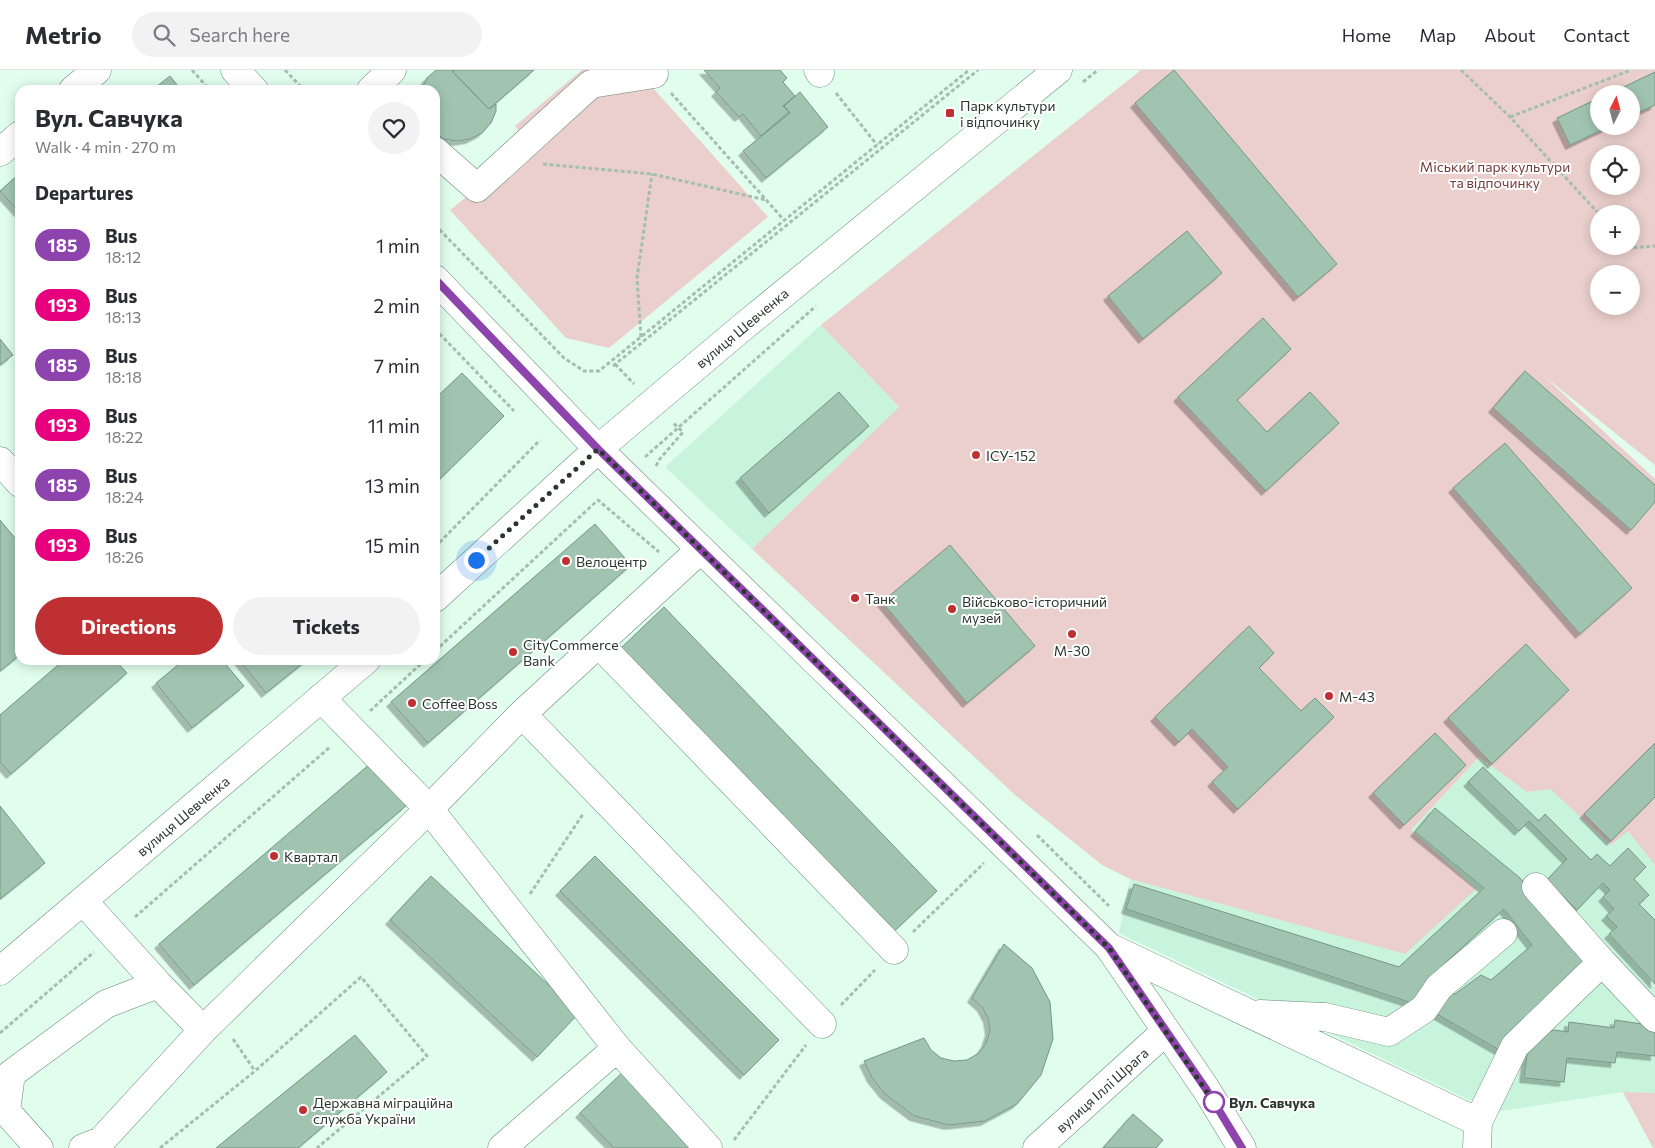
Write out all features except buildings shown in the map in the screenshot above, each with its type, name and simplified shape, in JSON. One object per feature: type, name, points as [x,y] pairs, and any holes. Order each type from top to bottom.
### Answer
[{"type":"main road","points":[[79,85],[97,70]]},
{"type":"main road","points":[[235,70],[249,85]]},
{"type":"main road","points":[[376,85],[392,70]]},
{"type":"main road","name":"вулиця Шевченка","points":[[440,593],[598,449],[752,319],[1058,70]]},
{"type":"main road","points":[[440,155],[477,188],[591,84],[654,74]]},
{"type":"main road","points":[[0,152],[15,139]]},
{"type":"main road","points":[[440,284],[598,449],[1109,948],[1206,1089],[1242,1148]]},
{"type":"main road","points":[[0,461],[15,478]]},
{"type":"main road","points":[[83,1148],[101,1141],[210,1023],[429,809],[522,714],[701,549]]},
{"type":"main road","points":[[599,644],[894,950]]},
{"type":"main road","name":"вулиця Шевченка","points":[[0,972],[360,665]]},
{"type":"main road","points":[[321,698],[429,809],[617,1048],[708,1148]]},
{"type":"main road","points":[[522,714],[822,1024]]},
{"type":"main road","points":[[1536,887],[1602,962],[1655,1018]]},
{"type":"main road","points":[[83,901],[158,984],[210,1023]]},
{"type":"main road","points":[[1248,1014],[1325,1016],[1389,1032],[1424,1008],[1439,987],[1503,932]]},
{"type":"main road","points":[[1109,948],[1248,1014],[1477,1135],[1515,1046],[1602,962]]},
{"type":"main road","points":[[39,1148],[6,1112],[11,1074],[106,1004],[158,984]]},
{"type":"main road","name":"вулиця Іллі Шрага","points":[[1037,1148],[1166,1032]]},
{"type":"main road","points":[[502,1148],[617,1048]]},
{"type":"path","points":[[192,70],[206,85]]},
{"type":"path","points":[[284,70],[299,85]]},
{"type":"path","points":[[440,230],[564,358],[584,370],[599,371],[969,70]]},
{"type":"path","points":[[613,366],[978,70]]},
{"type":"path","points":[[1460,70],[1510,117],[1591,205]]},
{"type":"path","points":[[1510,117],[1631,70]]},
{"type":"path","points":[[819,71],[877,145]]},
{"type":"path","points":[[654,74],[784,220]]},
{"type":"path","points":[[508,160],[652,174],[766,200]]},
{"type":"path","points":[[641,337],[637,278],[652,174]]},
{"type":"path","points":[[1640,247],[1655,246]]},
{"type":"path","points":[[645,457],[823,299]]},
{"type":"path","points":[[440,334],[514,411]]},
{"type":"path","points":[[440,542],[540,440]]},
{"type":"path","points":[[440,646],[598,500],[679,570]]},
{"type":"path","points":[[0,1033],[351,728],[420,665]]},
{"type":"path","points":[[514,918],[597,793]]},
{"type":"path","points":[[160,1148],[255,1071],[361,978],[426,1056],[316,1148]]},
{"type":"path","points":[[210,1023],[255,1071]]},
{"type":"path","points":[[733,1140],[822,1024]]},
{"type":"shaded area","points":[[821,325],[899,407],[752,549],[665,467]]},
{"type":"shaded area","points":[[1479,757],[1527,792],[1550,789],[1610,844],[1628,831],[1655,865],[1655,1093],[1623,1092],[1495,1112],[1119,933],[1130,879],[1405,954],[1411,830]]},
{"type":"green space","points":[[582,70],[637,70],[768,217],[609,348],[566,338],[450,210],[530,146],[515,126]]},
{"type":"green space","name":"Міський парк культури та відпочинку","points":[[1141,70],[1655,70],[1655,465],[1544,376],[1655,479],[1655,865],[1628,831],[1611,845],[1550,789],[1527,792],[1479,757],[1411,830],[1476,889],[1405,954],[1130,879],[1102,865],[1015,795],[752,549],[899,407],[821,325]]},
{"type":"green space","points":[[1623,1092],[1655,1093],[1655,1148],[1653,1148]]},
{"type":"bus line","name":"185","points":[[440,284],[598,449],[1109,948],[1206,1089],[1242,1148]]},
{"type":"place","name":"Парк культури і відпочинку","points":[[950,113]]},
{"type":"place","name":"ІСУ-152","points":[[976,455]]},
{"type":"place","name":"Велоцентр","points":[[566,561]]},
{"type":"place","name":"Танк","points":[[855,598]]},
{"type":"place","name":"Військово-історичний музей","points":[[952,609]]},
{"type":"place","name":"М-30","points":[[1072,634]]},
{"type":"place","name":"CityCommerce Bank","points":[[513,652]]},
{"type":"place","name":"М-43","points":[[1329,696]]},
{"type":"place","name":"Coffee Boss","points":[[412,703]]},
{"type":"place","name":"Квартал","points":[[274,856]]},
{"type":"place","name":"Вул. Савчука","points":[[1214,1102]]},
{"type":"place","name":"Державна міграційна служба України","points":[[303,1110]]},
{"type":"route","points":[[476,560],[598,449],[1109,948],[1215,1104],[1214,1102]]}]
